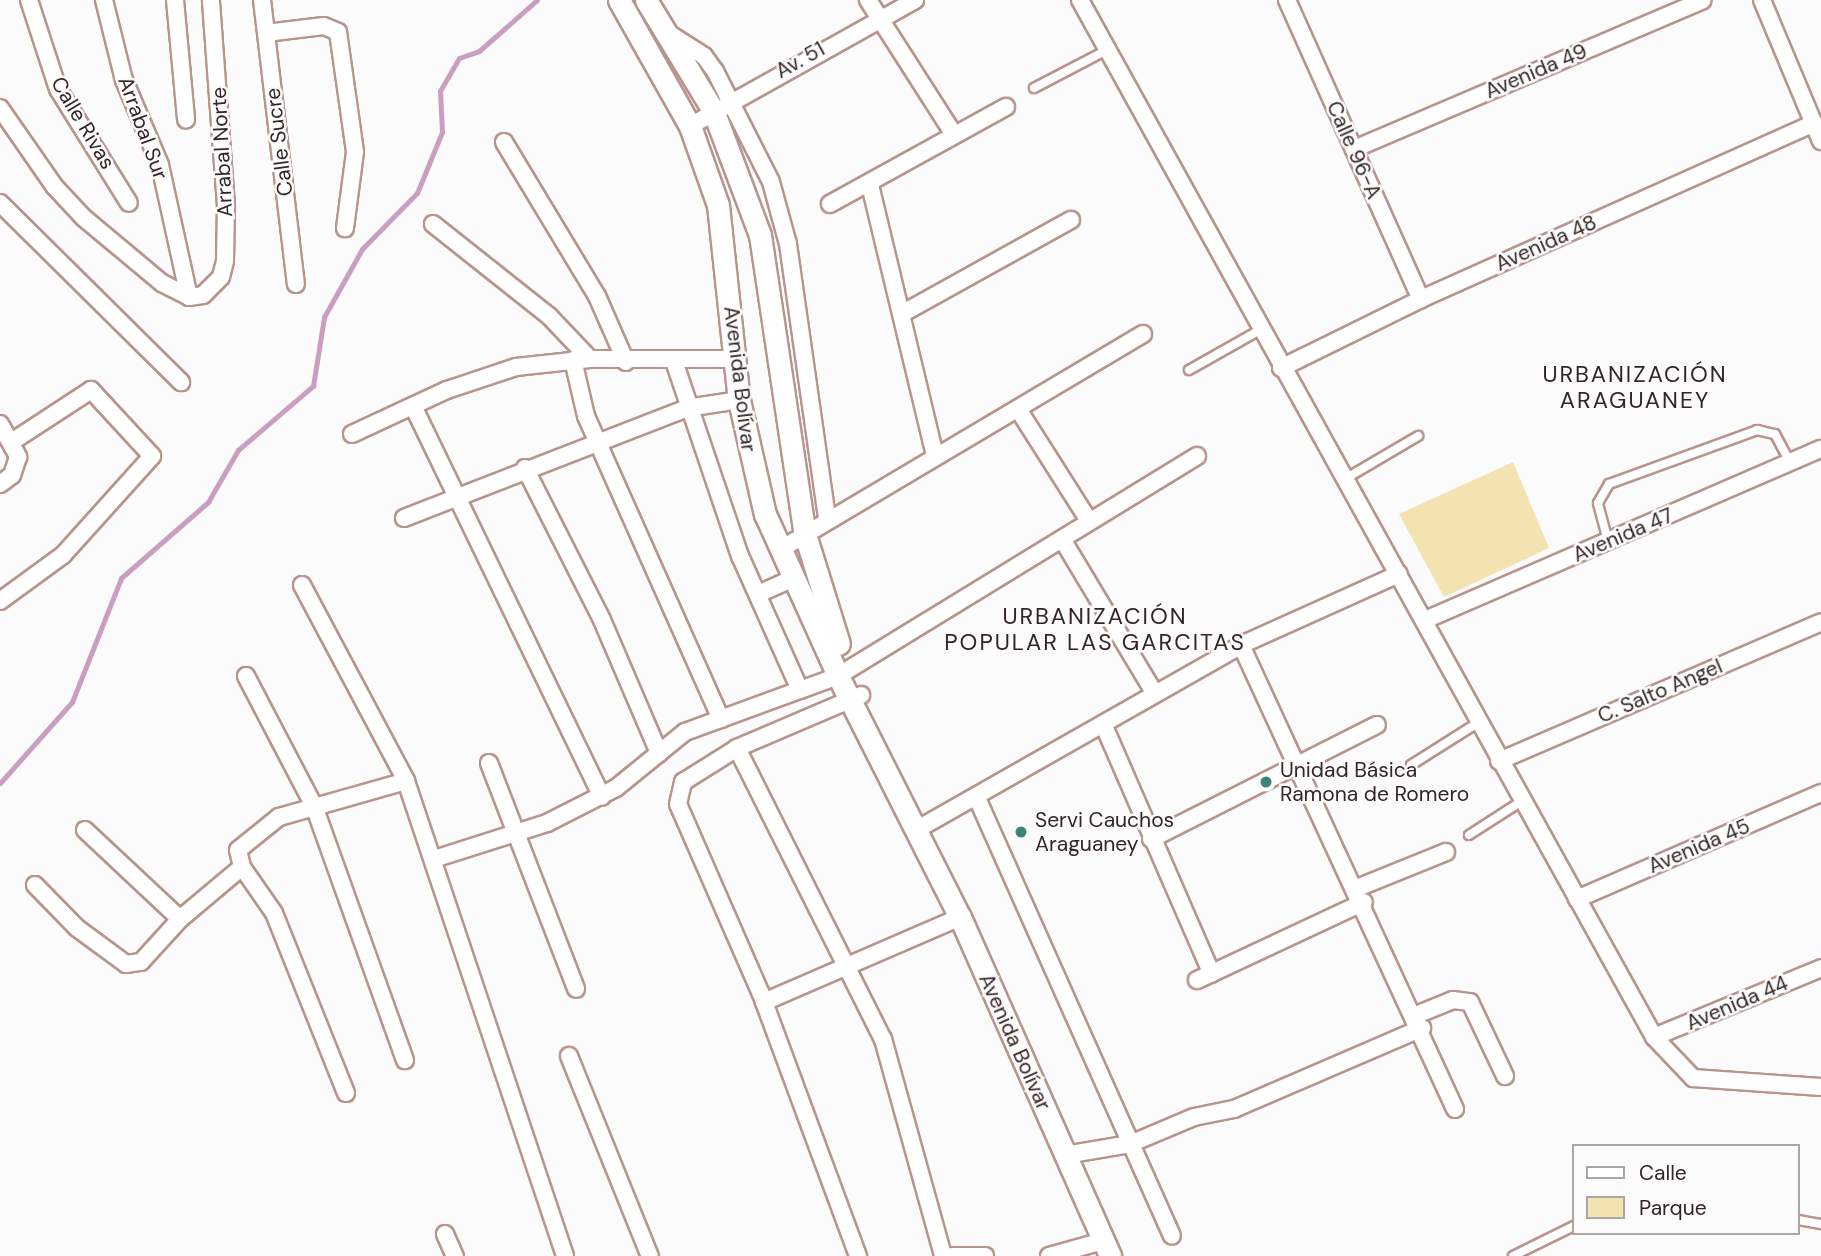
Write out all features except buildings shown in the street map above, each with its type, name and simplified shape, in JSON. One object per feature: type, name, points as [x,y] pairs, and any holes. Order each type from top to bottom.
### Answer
[{"type":"main road","name":"Avenida Bolívar","points":[[619,0],[690,126],[718,205],[739,400],[753,475],[781,549],[844,672],[916,830],[960,917],[1107,1248]]},
{"type":"main road","name":"Avenida Bolívar","points":[[649,4],[713,110],[760,235],[804,530],[844,672]]},
{"type":"street","name":"Calle Rivas","points":[[29,0],[58,89],[129,203]]},
{"type":"street","name":"Arrabal Sur","points":[[104,0],[124,80],[160,165],[196,296]]},
{"type":"street","points":[[175,0],[187,119]]},
{"type":"street","name":"Arrabal Norte","points":[[196,296],[221,277],[225,261],[226,206],[211,0]]},
{"type":"street","name":"Calle Sucre","points":[[262,0],[296,284]]},
{"type":"street","points":[[868,0],[953,133]]},
{"type":"street","name":"Av. 51","points":[[690,126],[733,98],[877,16],[915,0]]},
{"type":"street","points":[[1080,0],[1281,369],[1425,620],[1499,761],[1654,1037],[1693,1078],[1821,1087]]},
{"type":"street","name":"Calle 96-A","points":[[1287,0],[1421,299]]},
{"type":"street","name":"Avenida 49","points":[[1354,149],[1703,0]]},
{"type":"street","points":[[1762,0],[1821,141]]},
{"type":"street","points":[[266,33],[324,26],[338,32],[355,152],[345,228]]},
{"type":"street","points":[[664,30],[704,57],[733,98],[771,182],[788,244],[827,517]]},
{"type":"street","points":[[830,204],[870,185],[953,133],[1006,107]]},
{"type":"street","points":[[0,108],[55,187],[84,218],[162,283],[196,296]]},
{"type":"street","name":"Avenida 48","points":[[1281,369],[1421,299],[1814,123]]},
{"type":"street","points":[[504,142],[591,286],[626,362]]},
{"type":"street","points":[[870,185],[903,313],[935,455]]},
{"type":"street","points":[[0,203],[181,382]]},
{"type":"street","points":[[903,313],[1071,220]]},
{"type":"street","points":[[433,224],[549,316],[590,359]]},
{"type":"street","points":[[781,549],[804,530],[1018,409],[1143,334]]},
{"type":"street","points":[[352,434],[413,405],[516,367],[590,359],[626,362],[735,359]]},
{"type":"street","points":[[573,360],[597,442],[721,719]]},
{"type":"street","points":[[674,361],[687,408],[758,594],[800,690]]},
{"type":"street","points":[[782,385],[809,378]]},
{"type":"street","points":[[0,601],[63,555],[152,456],[90,390],[13,441]]},
{"type":"street","points":[[404,519],[453,495],[687,408],[739,400]]},
{"type":"street","points":[[413,405],[453,495],[526,631],[602,797]]},
{"type":"street","points":[[1018,409],[1089,521]]},
{"type":"street","points":[[0,424],[13,441],[18,457],[12,475],[0,484]]},
{"type":"street","name":"Avenida 47","points":[[1425,620],[1821,449]]},
{"type":"street","points":[[435,859],[516,833],[602,797],[685,732],[844,672],[1197,456]]},
{"type":"street","points":[[525,468],[602,620],[659,753]]},
{"type":"street","points":[[1062,539],[1154,692]]},
{"type":"street","points":[[916,830],[1104,726],[1154,692],[1241,645],[1399,574]]},
{"type":"street","points":[[758,594],[794,578]]},
{"type":"street","points":[[302,585],[406,781],[435,859],[565,1256]]},
{"type":"street","name":"C. Salto Angel","points":[[1499,761],[1821,622]]},
{"type":"street","points":[[1241,645],[1419,1022],[1455,1109]]},
{"type":"street","points":[[247,676],[314,806],[405,1060]]},
{"type":"street","points":[[855,697],[737,748],[683,782],[678,804],[764,1002],[858,1256]]},
{"type":"street","points":[[1151,839],[1298,769],[1377,725]]},
{"type":"street","points":[[1104,726],[1204,977],[1446,852]]},
{"type":"street","points":[[737,748],[847,964],[895,1070],[943,1256]]},
{"type":"street","points":[[489,763],[576,989]]},
{"type":"street","points":[[346,1093],[270,905],[237,855],[242,842],[279,817],[406,781]]},
{"type":"street","name":"Avenida 45","points":[[1577,899],[1821,793]]},
{"type":"street","points":[[977,798],[1172,1235]]},
{"type":"street","points":[[85,830],[180,919]]},
{"type":"street","points":[[35,885],[77,928],[126,964],[141,962],[180,919],[242,866]]},
{"type":"street","points":[[764,1002],[960,917]]},
{"type":"street","name":"Avenida 44","points":[[1654,1037],[1821,968]]},
{"type":"street","points":[[1065,1155],[1130,1144],[1194,1117],[1260,1100],[1419,1022],[1453,1000],[1470,1002],[1504,1076]]},
{"type":"street","points":[[569,1056],[650,1256]]},
{"type":"street","points":[[445,1234],[455,1256]]},
{"type":"street","points":[[1049,1256],[1107,1248]]},
{"type":"street","points":[[952,1256],[985,1256]]},
{"type":"lane","points":[[1034,88],[1107,50]]},
{"type":"lane","points":[[1189,369],[1260,330]]},
{"type":"lane","points":[[1608,541],[1598,503],[1609,484],[1757,430],[1775,434],[1790,463]]},
{"type":"lane","points":[[1345,479],[1418,436]]},
{"type":"lane","points":[[1411,765],[1479,722]]},
{"type":"lane","points":[[1469,835],[1522,801]]},
{"type":"lane","points":[[1800,1220],[1821,1224]]},
{"type":"lane","points":[[1513,1256],[1573,1226]]},
{"type":"green space","points":[[1513,462],[1549,548],[1444,597],[1399,514]]},
{"type":"waterway","points":[[0,783],[72,702],[121,578],[208,502],[238,450],[313,386],[324,317],[362,249],[417,193],[442,132],[440,91],[459,58],[479,51],[537,0]]},
{"type":"place","name":"Unidad Básica Ramona de Romero","points":[[1266,782]]},
{"type":"place","name":"Servi Cauchos Araguaney","points":[[1021,832]]},
{"type":"district","name":"URBANIZACIÓN ARAGUANEY","points":[[1635,387]]},
{"type":"district","name":"URBANIZACIÓN POPULAR LAS GARCITAS","points":[[1095,629]]}]
